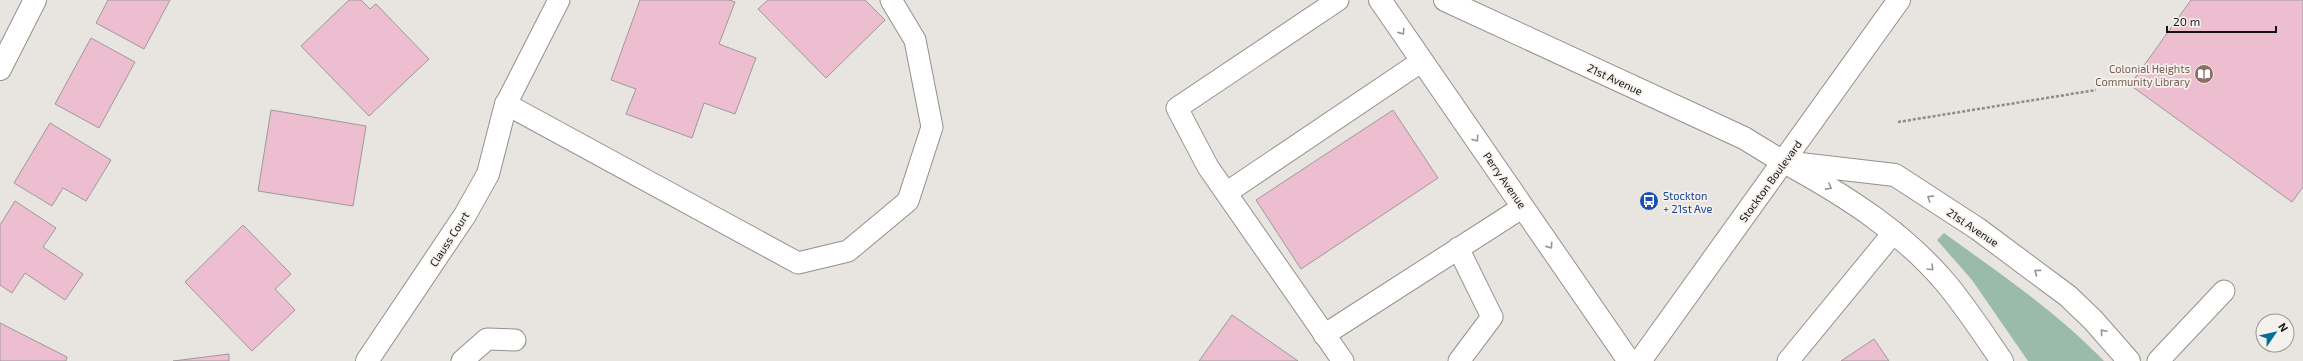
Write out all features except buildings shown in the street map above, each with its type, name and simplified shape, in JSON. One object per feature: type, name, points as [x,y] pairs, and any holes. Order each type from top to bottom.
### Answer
[{"type":"street","points":[[0,69],[35,0]]},
{"type":"street","name":"Perry Avenue","points":[[1380,0],[1629,361]]},
{"type":"street","name":"21st Avenue","points":[[1445,0],[1744,138],[1783,162],[1836,191],[1894,232],[1945,282],[2002,361]]},
{"type":"street","name":"Stockton Boulevard","points":[[1640,361],[1899,0]]},
{"type":"street","name":"Clauss Court","points":[[367,361],[465,215],[488,174],[506,104]]},
{"type":"street","name":"21st Avenue","points":[[1783,162],[1895,175],[1978,229],[2057,288],[2093,320],[2129,361]]},
{"type":"lane","points":[[559,0],[506,104],[798,263],[848,251],[908,201],[932,126],[916,40],[891,0]]},
{"type":"lane","points":[[1338,0],[1177,108],[1208,167],[1343,361]]},
{"type":"lane","points":[[1226,193],[1422,61]]},
{"type":"lane","points":[[1324,335],[1523,207]]},
{"type":"lane","points":[[1788,361],[1894,232]]},
{"type":"lane","points":[[1458,248],[1492,317],[1459,361]]},
{"type":"lane","points":[[2158,361],[2224,290]]},
{"type":"lane","points":[[462,361],[486,340],[515,340]]},
{"type":"path","points":[[1898,122],[2096,90]]},
{"type":"green space","points":[[1944,233],[2006,278],[2067,326],[2104,361],[2028,361],[1972,280],[1937,240]]},
{"type":"place","name":"Colonial Heights Community Library","points":[[2204,74]]},
{"type":"place","name":"Stockton + 21st Ave","points":[[1649,201]]}]
